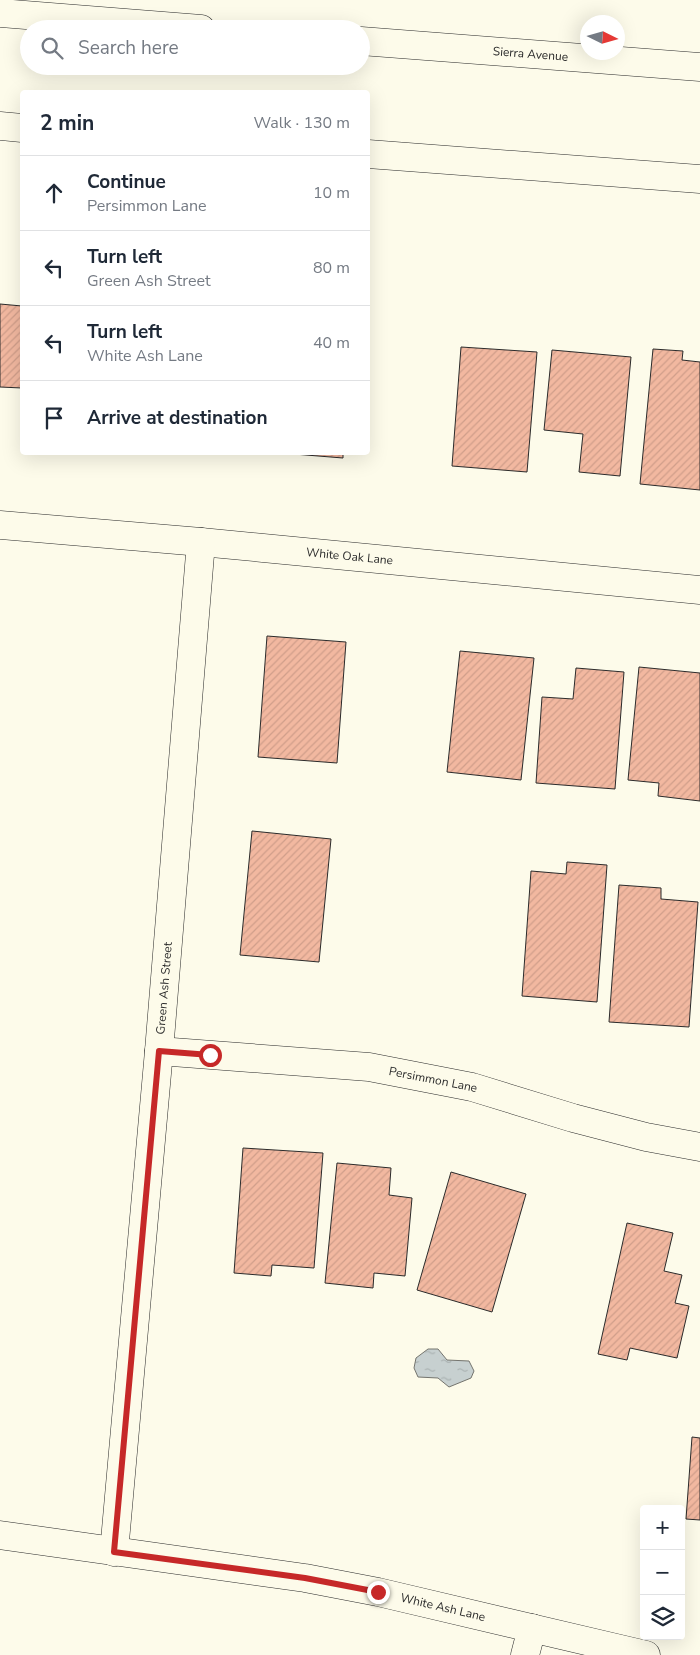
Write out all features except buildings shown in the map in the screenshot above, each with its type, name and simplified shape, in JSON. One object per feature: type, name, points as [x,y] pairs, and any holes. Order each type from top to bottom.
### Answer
[{"type":"street","points":[[0,13],[88,20]]},
{"type":"street","name":"Sierra Avenue","points":[[370,42],[700,67]]},
{"type":"street","points":[[0,126],[20,128]]},
{"type":"street","points":[[370,154],[700,180]]},
{"type":"street","name":"White Oak Lane","points":[[0,525],[201,542],[700,590]]},
{"type":"street","name":"Green Ash Street","points":[[114,1552],[159,1051],[201,542]]},
{"type":"street","name":"Persimmon Lane","points":[[159,1051],[369,1067],[472,1087],[627,1132],[700,1147]]},
{"type":"street","name":"White Ash Lane","points":[[0,1536],[305,1578],[360,1588],[646,1655]]},
{"type":"street","points":[[525,1655],[532,1628]]},
{"type":"water","points":[[428,1349],[438,1349],[447,1360],[469,1361],[474,1371],[471,1378],[449,1387],[438,1378],[418,1377],[414,1368],[416,1358]]},
{"type":"route","points":[[210,1055],[159,1051],[114,1552],[305,1578],[378,1592]]}]
